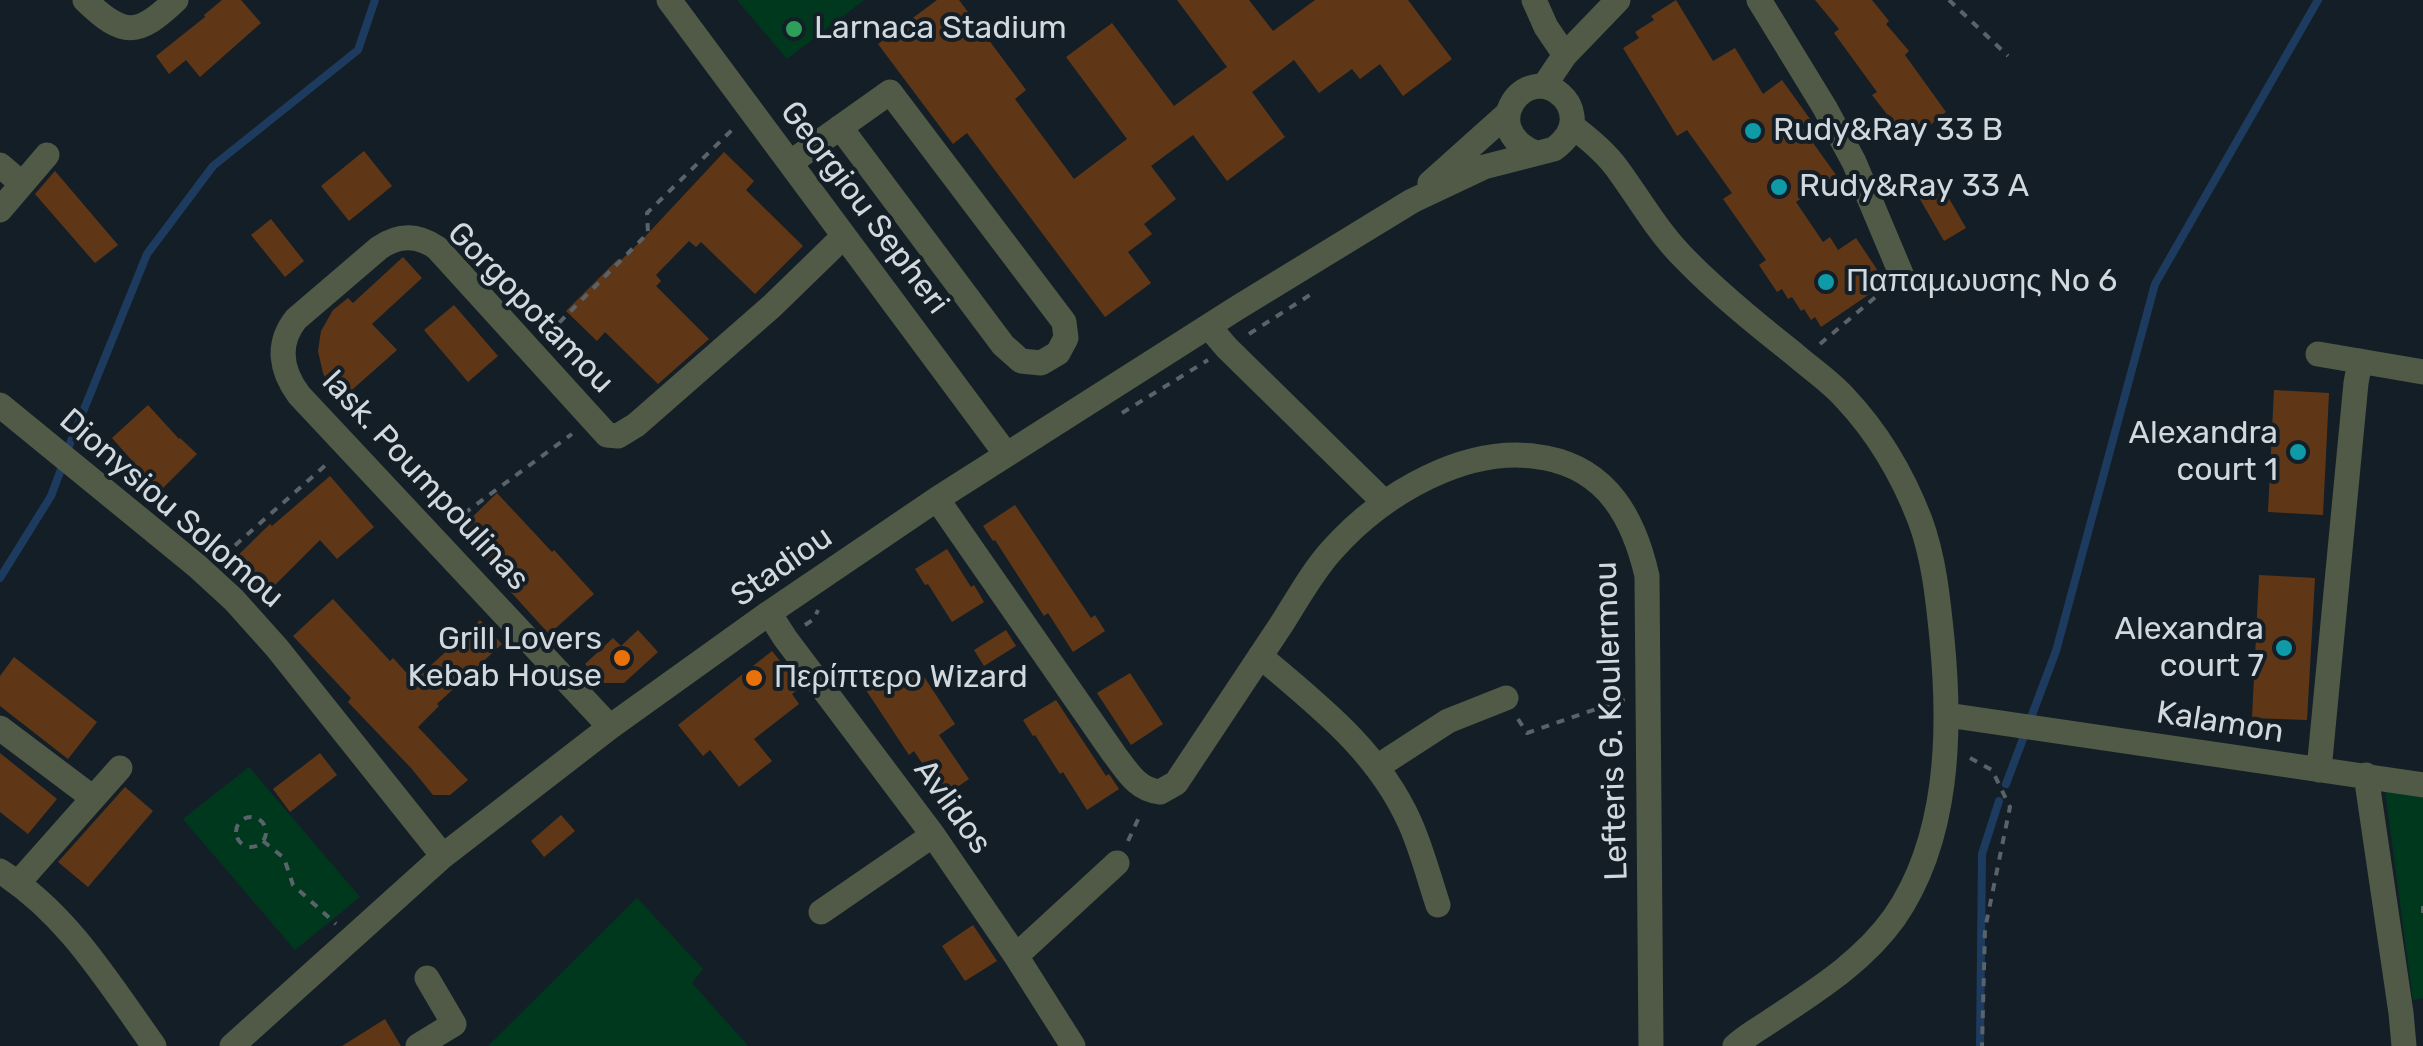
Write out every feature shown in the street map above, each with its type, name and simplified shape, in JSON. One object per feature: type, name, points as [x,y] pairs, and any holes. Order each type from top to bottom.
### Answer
[{"type":"street","points":[[85,0],[106,19],[135,28],[149,23],[176,0]]},
{"type":"street","name":"Georgiou Sepheri","points":[[669,0],[1006,454]]},
{"type":"street","points":[[1534,0],[1565,55]]},
{"type":"street","points":[[1544,86],[1565,55],[1618,0]]},
{"type":"street","points":[[1759,0],[1854,162],[1902,276]]},
{"type":"street","points":[[1544,86],[1556,90],[1570,106],[1572,126],[1562,144],[1535,154],[1516,142],[1507,124],[1507,114],[1517,96],[1544,86]]},
{"type":"street","points":[[790,163],[840,127],[890,92],[1064,322],[1066,338],[1058,352],[1041,362],[1021,362],[1003,345],[840,127]]},
{"type":"street","name":"Stadiou","points":[[1412,201],[1507,114]]},
{"type":"street","points":[[1572,126],[1615,165],[1680,255],[1738,310],[1844,396],[1860,415],[1898,474],[1919,519],[1938,597],[1946,754],[1927,851],[1908,895],[1860,957],[1735,1046]]},
{"type":"street","name":"Stadiou","points":[[232,1046],[443,856],[610,727],[769,613],[1006,454],[1412,201],[1484,167],[1535,154]]},
{"type":"street","points":[[0,210],[47,155]]},
{"type":"street","points":[[0,166],[22,184]]},
{"type":"street","points":[[600,427],[618,436],[636,425],[772,306],[844,236]]},
{"type":"street","name":"Gorgopotamou","points":[[401,238],[420,239],[437,248],[600,427]]},
{"type":"street","name":"lask. Poumpoulinas","points":[[401,238],[378,248],[289,327],[283,362],[291,384],[610,727]]},
{"type":"street","points":[[1209,327],[1384,502]]},
{"type":"street","points":[[2318,354],[2423,372]]},
{"type":"street","points":[[2319,770],[2360,362]]},
{"type":"street","name":"Dionysiou Solomou","points":[[0,405],[234,600],[443,856]]},
{"type":"street","name":"Lefteris G. Koulermou","points":[[1152,792],[1176,783],[1329,552],[1363,518],[1415,483],[1479,459],[1524,454],[1566,462],[1606,489],[1624,514],[1639,542],[1646,576],[1651,1046]]},
{"type":"street","points":[[937,499],[1114,754],[1134,779],[1152,792]]},
{"type":"street","name":"Avlidos","points":[[769,613],[933,835],[1073,1046]]},
{"type":"street","points":[[1260,656],[1352,736],[1377,767],[1411,824],[1438,905]]},
{"type":"street","points":[[1377,767],[1448,721],[1506,698]]},
{"type":"street","name":"Kalamon","points":[[1947,715],[2423,786]]},
{"type":"street","points":[[0,728],[93,798]]},
{"type":"street","points":[[120,768],[9,877],[52,911],[82,945],[154,1046]]},
{"type":"street","points":[[2366,776],[2412,1012],[2404,1046]]},
{"type":"street","points":[[821,912],[933,835]]},
{"type":"street","points":[[1016,956],[1117,863]]},
{"type":"street","points":[[418,1046],[454,1024],[427,978]]},
{"type":"path","points":[[1949,0],[2008,56]]},
{"type":"path","points":[[530,351],[648,233],[647,212],[751,111]]},
{"type":"path","points":[[1802,361],[1864,304],[1902,276]]},
{"type":"path","points":[[1114,417],[1327,284]]},
{"type":"path","points":[[431,537],[600,427]]},
{"type":"path","points":[[204,572],[347,446]]},
{"type":"path","points":[[785,638],[814,619],[822,600]]},
{"type":"path","points":[[1506,698],[1527,733],[1648,690]]},
{"type":"path","points":[[1946,754],[1974,758],[1992,770],[2010,807],[1985,929],[1982,1046]]},
{"type":"path","points":[[1117,863],[1152,792]]},
{"type":"path","points":[[250,818],[259,819],[266,832],[263,841],[246,846],[237,835],[238,826],[250,818]]},
{"type":"path","points":[[263,841],[284,858],[293,884],[340,927]]},
{"type":"green space","name":"Larnaca Stadium","points":[[737,0],[864,0],[787,59]]},
{"type":"green space","points":[[249,767],[360,897],[295,950],[183,819]]},
{"type":"green space","points":[[2385,790],[2423,794],[2423,998],[2413,1000]]},
{"type":"green space","points":[[637,898],[703,969],[692,983],[748,1046],[488,1046]]},
{"type":"building","points":[[222,0],[241,0],[261,23],[200,77],[186,60],[169,74],[156,56]]},
{"type":"building","points":[[937,0],[959,0],[1026,90],[1015,99],[1074,179],[1127,139],[1066,57],[1112,23],[1174,106],[1227,67],[1177,0],[1249,0],[1273,31],[1315,0],[1408,0],[1452,59],[1403,96],[1380,64],[1360,79],[1352,69],[1319,93],[1294,60],[1252,92],[1285,137],[1227,181],[1193,135],[1151,166],[1176,199],[1144,224],[1152,234],[1128,252],[1151,283],[1105,317],[967,133],[953,144],[878,44]]},
{"type":"building","points":[[1676,0],[1713,61],[1735,48],[1763,94],[1782,80],[1810,119],[1801,126],[1836,175],[1796,202],[1823,242],[1830,237],[1838,250],[1856,238],[1882,277],[1880,287],[1821,327],[1782,289],[1777,292],[1759,265],[1766,260],[1723,199],[1732,193],[1687,130],[1677,136],[1623,48],[1639,38],[1635,32],[1654,20],[1651,16]]},
{"type":"building","points":[[1815,0],[1872,0],[1946,112],[1907,144],[1872,95],[1877,92],[1834,33],[1839,29]]},
{"type":"building","points":[[364,151],[392,186],[349,221],[321,186]]},
{"type":"building","points":[[724,152],[754,181],[746,190],[803,246],[755,294],[701,242],[696,247],[689,241],[656,275],[661,281],[656,286],[709,339],[658,384],[605,332],[597,341],[566,311],[641,241]]},
{"type":"building","points":[[55,171],[118,245],[95,263],[35,194]]},
{"type":"building","points":[[1939,181],[1966,228],[1944,241],[1917,194]]},
{"type":"building","points":[[271,219],[304,261],[285,277],[251,235]]},
{"type":"building","points":[[403,257],[422,278],[372,324],[397,350],[345,396],[332,391],[318,351],[321,331],[333,310],[348,298],[353,303]]},
{"type":"building","points":[[454,305],[498,356],[468,382],[424,330]]},
{"type":"building","name":"Alexandra court 1","points":[[2274,390],[2329,393],[2323,515],[2268,512]]},
{"type":"building","points":[[148,405],[197,454],[156,495],[139,478],[144,474],[112,438]]},
{"type":"building","points":[[330,476],[374,527],[337,559],[320,540],[272,588],[263,579],[251,592],[226,567],[270,524]]},
{"type":"building","points":[[497,493],[594,594],[549,634],[459,530]]},
{"type":"building","points":[[1015,505],[1091,618],[1095,615],[1105,631],[1073,652],[983,526]]},
{"type":"building","points":[[947,549],[984,602],[952,622],[915,569]]},
{"type":"building","name":"Alexandra court 7","points":[[2259,575],[2315,578],[2307,720],[2252,718]]},
{"type":"building","points":[[333,599],[390,661],[393,658],[414,681],[480,620],[502,644],[437,704],[418,727],[468,780],[450,795],[433,795],[293,636]]},
{"type":"building","name":"Grill Lovers Kebab House","points":[[638,630],[658,652],[624,683],[603,683],[585,664],[613,638],[621,646]]},
{"type":"building","points":[[1006,630],[1016,646],[984,666],[974,650]]},
{"type":"building","points":[[772,651],[801,687],[792,694],[799,704],[754,739],[772,761],[739,787],[710,750],[703,756],[678,725]]},
{"type":"building","points":[[14,657],[97,722],[68,759],[0,706],[0,676]]},
{"type":"building","points":[[921,672],[955,724],[939,735],[969,779],[944,796],[914,751],[909,755],[864,687],[883,674],[894,690]]},
{"type":"building","points":[[1130,673],[1163,724],[1131,745],[1097,693]]},
{"type":"building","points":[[1056,700],[1106,776],[1109,774],[1119,789],[1087,810],[1023,720]]},
{"type":"building","points":[[0,753],[57,799],[28,834],[0,812]]},
{"type":"building","points":[[320,753],[337,775],[290,812],[273,789]]},
{"type":"building","points":[[125,787],[153,811],[88,887],[58,862]]},
{"type":"building","points":[[561,815],[575,831],[544,857],[531,841]]},
{"type":"building","points":[[973,925],[997,961],[965,981],[942,946]]},
{"type":"building","points":[[385,1019],[401,1046],[342,1046]]},
{"type":"waterway","points":[[67,451],[147,254],[213,166],[358,50],[375,0]]},
{"type":"waterway","points":[[2006,784],[2056,651],[2155,284],[2318,0]]},
{"type":"waterway","points":[[0,578],[51,496],[63,464]]},
{"type":"waterway","points":[[1980,1046],[1982,854],[1999,801]]},
{"type":"place","name":"Larnaca Stadium","points":[[794,29]]},
{"type":"place","name":"Rudy&Ray 33 B","points":[[1753,131]]},
{"type":"place","name":"Rudy&Ray 33 A","points":[[1779,187]]},
{"type":"place","name":"Παπαμωυσης No 6","points":[[1826,282]]},
{"type":"place","name":"Alexandra court 1","points":[[2298,452]]},
{"type":"place","name":"Alexandra court 7","points":[[2284,648]]},
{"type":"place","name":"Grill Lovers Kebab House","points":[[622,658]]},
{"type":"place","name":"Περίπτερο Wizard","points":[[754,678]]}]
